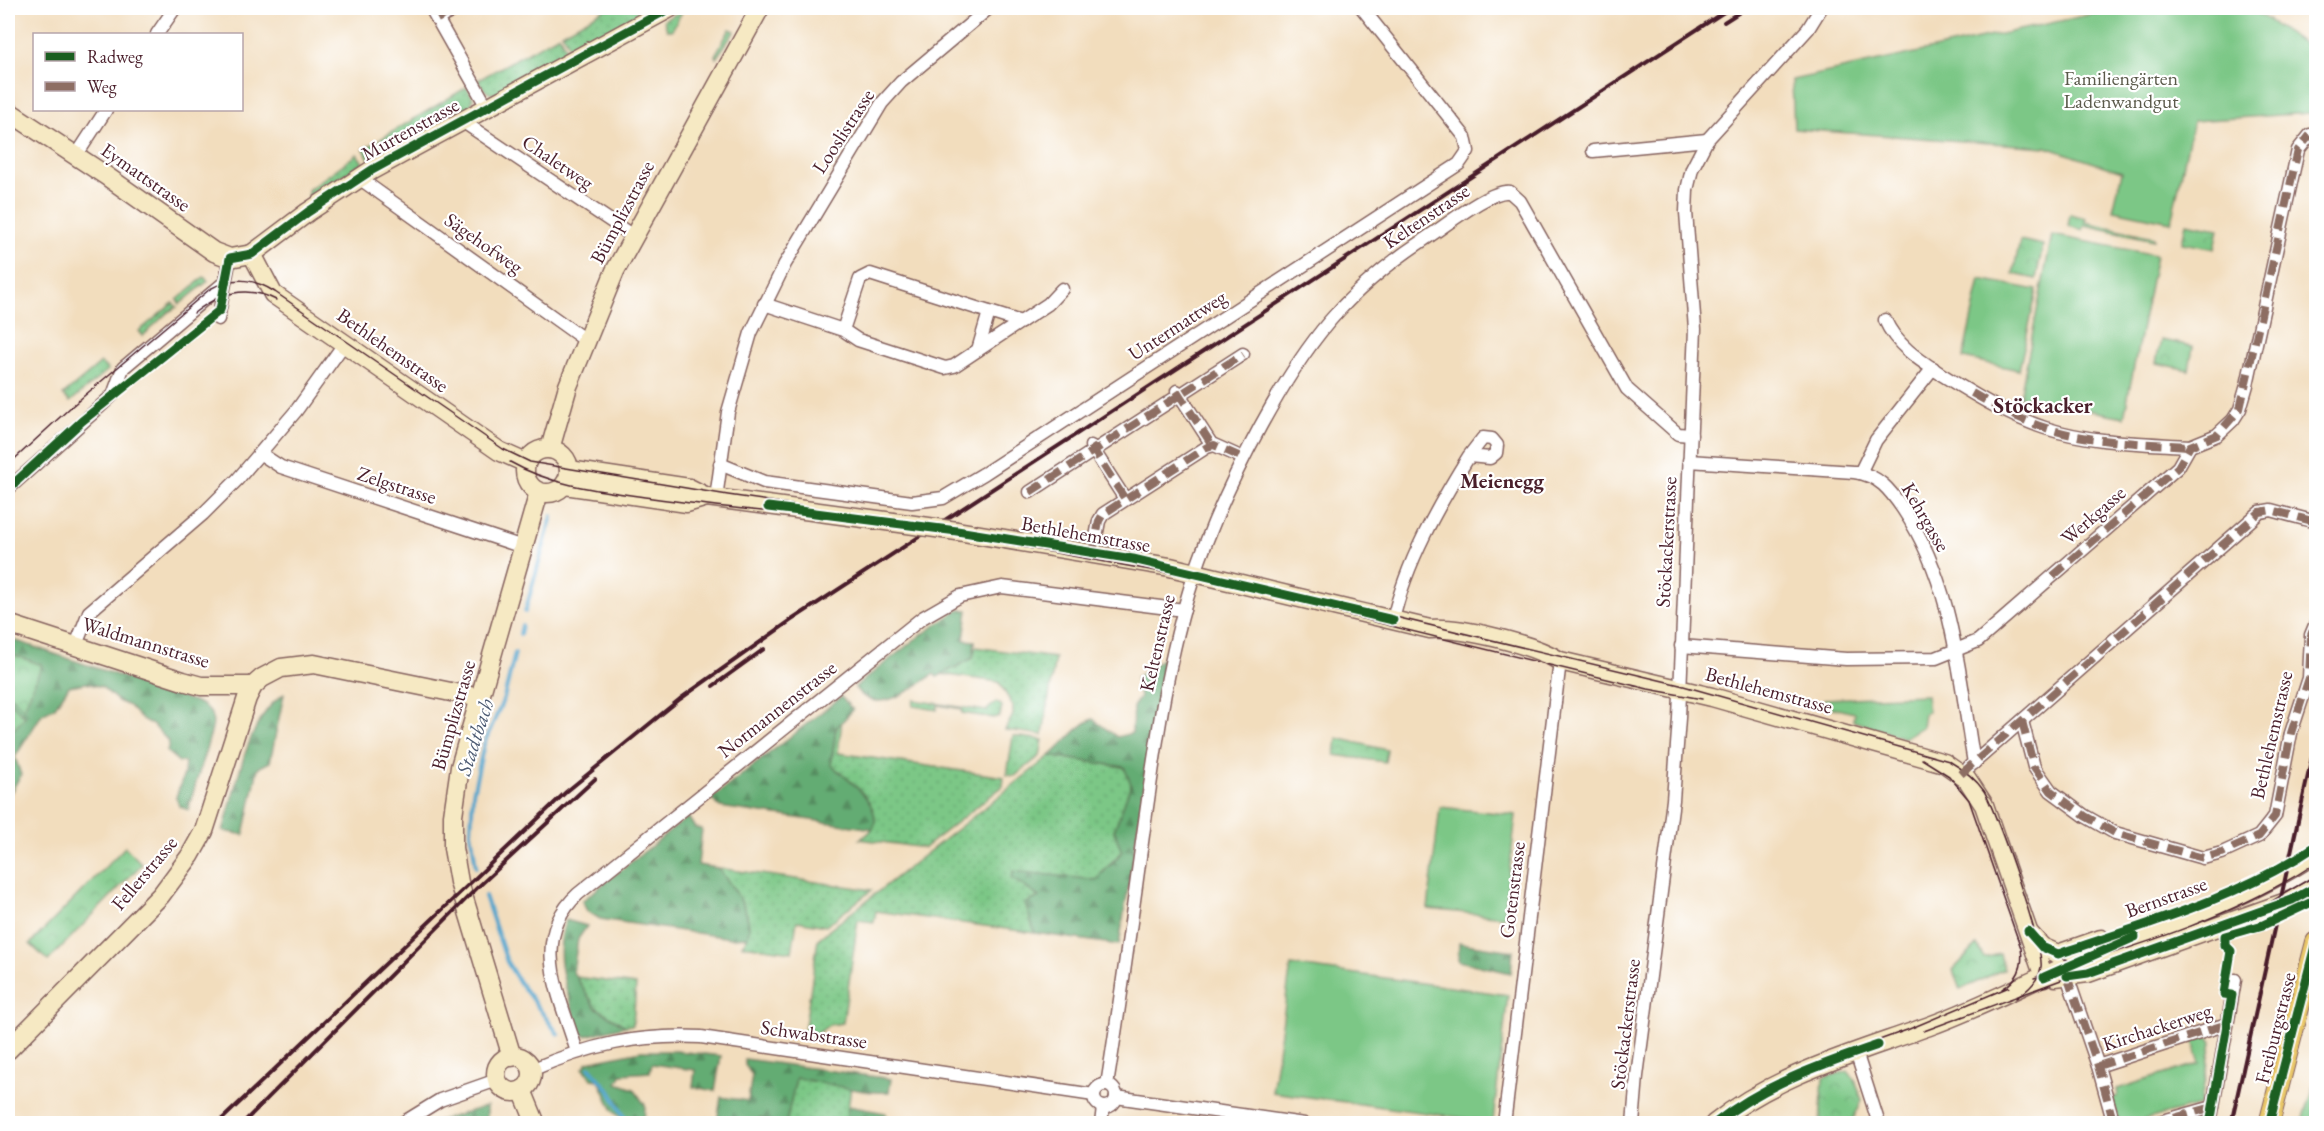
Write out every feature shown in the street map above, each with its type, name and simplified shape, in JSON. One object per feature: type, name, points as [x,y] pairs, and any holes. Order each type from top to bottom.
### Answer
[{"type":"main road","name":"Freiburgstrasse","points":[[2269,1124],[2316,942]]},
{"type":"street","points":[[158,33],[175,8]]},
{"type":"street","points":[[458,8],[434,13],[487,107]]},
{"type":"street","name":"Murtenstrasse","points":[[230,258],[252,255],[359,178],[670,8]]},
{"type":"street","name":"Bümplizstrasse","points":[[550,449],[568,386],[585,340],[633,236],[760,8]]},
{"type":"street","name":"Looslistrasse","points":[[711,498],[720,464],[732,394],[750,333],[764,304],[839,172],[882,104],[901,82],[989,8]]},
{"type":"street","name":"Untermattweg","points":[[720,464],[750,478],[790,487],[912,502],[943,498],[985,473],[1459,164],[1468,151],[1465,137],[1362,8]]},
{"type":"street","name":"Stöckackerstrasse","points":[[1633,1124],[1637,1076],[1673,800],[1680,689],[1695,330],[1686,203],[1691,174],[1707,140],[1808,29],[1821,8]]},
{"type":"street","name":"Eymattstrasse","points":[[8,111],[208,248],[230,258]]},
{"type":"street","points":[[76,156],[105,111]]},
{"type":"street","name":"Chaletweg","points":[[462,121],[633,236]]},
{"type":"street","points":[[1886,321],[1902,347],[1933,368],[2015,416],[2045,428],[2108,441],[2190,446],[2217,435],[2240,409],[2298,150],[2310,135]]},
{"type":"street","points":[[1593,151],[1707,140]]},
{"type":"street","name":"Sägehofweg","points":[[359,178],[585,340]]},
{"type":"street","name":"Keltenstrasse","points":[[1107,1085],[1162,704],[1195,573],[1243,458],[1293,368],[1344,303],[1404,253],[1492,195],[1508,192],[1520,201],[1627,388],[1678,434],[1690,435]]},
{"type":"street","name":"Bethlehemstrasse","points":[[252,255],[273,294],[499,451],[526,464]]},
{"type":"street","points":[[218,319],[230,258]]},
{"type":"street","points":[[843,330],[860,279],[870,274],[1021,322]]},
{"type":"street","points":[[8,489],[113,395],[123,368],[225,282]]},
{"type":"street","points":[[764,304],[843,330],[858,340],[945,368],[954,366],[1048,304],[1062,289]]},
{"type":"street","points":[[978,350],[989,312]]},
{"type":"street","points":[[76,645],[84,622],[93,608],[203,514],[261,454],[344,344]]},
{"type":"street","name":"Bethlehemstrasse","points":[[1030,492],[1092,448],[1243,354]]},
{"type":"street","points":[[1860,473],[1876,440],[1933,368]]},
{"type":"street","points":[[1178,393],[1212,445],[1243,458]]},
{"type":"street","name":"Bethlehemstrasse","points":[[1093,553],[1101,517],[1212,445]]},
{"type":"street","name":"Werkgasse","points":[[1681,646],[1846,659],[1936,658],[1978,641],[2170,474],[2182,462],[2190,446]]},
{"type":"street","name":"Bethlehemstrasse","points":[[1092,448],[1125,500]]},
{"type":"street","points":[[550,449],[565,458],[567,478],[550,493],[539,492],[527,480],[526,464],[539,451],[550,449]]},
{"type":"street","name":"Zelgstrasse","points":[[261,454],[281,466],[523,547]]},
{"type":"street","points":[[1393,620],[1399,596],[1426,535],[1469,456]]},
{"type":"street","name":"Kehrgasse","points":[[1689,462],[1860,473],[1883,483],[1920,537],[1934,570],[1957,649],[1967,768]]},
{"type":"street","name":"Bethlehemstrasse","points":[[567,478],[689,488],[711,498],[957,531],[1093,553],[1195,573],[1430,629],[1457,630],[1546,652],[1560,661],[1680,689],[1967,768],[1984,805],[2044,977]]},
{"type":"street","name":"Bümplizstrasse","points":[[512,1057],[462,891],[453,848],[453,815],[457,781],[539,492]]},
{"type":"street","points":[[1967,768],[2260,512],[2271,510],[2316,522]]},
{"type":"street","name":"Normannenstrasse","points":[[577,1052],[550,957],[553,929],[565,907],[676,814],[922,618],[960,596],[1002,587],[1184,610]]},
{"type":"street","name":"Bethlehemstrasse","points":[[2022,721],[2034,767],[2051,791],[2085,816],[2115,833],[2203,858],[2222,853],[2259,836],[2275,816],[2291,733],[2309,678],[2312,635],[2316,622]]},
{"type":"street","name":"Waldmannstrasse","points":[[8,624],[201,686],[253,687]]},
{"type":"street","name":"Gotenstrasse","points":[[1503,1124],[1560,661]]},
{"type":"street","points":[[253,687],[272,672],[306,664],[480,698]]},
{"type":"street","name":"Fellerstrasse","points":[[8,1050],[161,895],[190,856],[204,831],[243,707],[253,687]]},
{"type":"street","name":"Bernstrasse","points":[[2028,931],[2042,947],[2058,954],[2195,906],[2263,878],[2316,846]]},
{"type":"street","name":"Bernstrasse","points":[[1714,1124],[1748,1100],[1793,1075],[1954,1016],[2086,957],[2264,884],[2316,853]]},
{"type":"street","name":"Bernstrasse","points":[[2044,977],[2088,973],[2272,908],[2316,887]]},
{"type":"street","name":"Kirchackerweg","points":[[2067,976],[2098,1066],[2114,1124]]},
{"type":"street","points":[[2210,1124],[2235,980]]},
{"type":"street","name":"Kirchackerweg","points":[[2098,1066],[2227,1024]]},
{"type":"street","name":"Schwabstrasse","points":[[531,1070],[577,1052],[634,1038],[664,1035],[701,1037],[1094,1095]]},
{"type":"street","points":[[1856,1052],[1879,1124]]},
{"type":"street","points":[[512,1057],[526,1061],[531,1070],[529,1083],[522,1090],[507,1090],[497,1080],[499,1064],[512,1057]]},
{"type":"street","points":[[401,1124],[440,1100],[497,1080]]},
{"type":"street","points":[[1107,1085],[1114,1089],[1116,1096],[1113,1103],[1103,1107],[1097,1104],[1094,1095],[1098,1087],[1107,1085]]},
{"type":"street","points":[[522,1090],[536,1124]]},
{"type":"street","points":[[1116,1096],[1304,1124]]},
{"type":"street","points":[[1101,1124],[1103,1107]]},
{"type":"street","points":[[2152,1124],[2213,1107]]},
{"type":"green space","points":[[607,8],[654,8],[572,51],[562,33]]},
{"type":"green space","name":"Familiengärten Ladenwandgut","points":[[2119,8],[2250,8],[2316,52],[2316,117],[2310,113],[2193,121],[2171,222],[2113,210],[2122,172],[2046,147],[1794,129],[1792,80]]},
{"type":"green space","points":[[683,10],[672,30],[667,30],[664,20]]},
{"type":"green space","points":[[730,29],[735,31],[716,58],[715,55]]},
{"type":"green space","points":[[559,35],[569,54],[498,94],[488,92],[478,80]]},
{"type":"green space","points":[[467,87],[473,98],[471,106],[462,112],[460,109],[369,159],[364,149]]},
{"type":"green space","points":[[357,154],[363,163],[308,198],[308,190]]},
{"type":"green space","points":[[2070,214],[2086,218],[2085,222],[2154,237],[2154,240],[2085,225],[2083,230],[2068,226]]},
{"type":"green space","points":[[2186,223],[2219,229],[2215,249],[2182,243]]},
{"type":"green space","points":[[2052,235],[2156,255],[2124,417],[2020,397]]},
{"type":"green space","points":[[2020,240],[2043,245],[2036,279],[2013,274]]},
{"type":"green space","points":[[204,277],[208,281],[180,304],[177,300]]},
{"type":"green space","points":[[1980,279],[2037,290],[2019,370],[1963,358]]},
{"type":"green space","points":[[173,303],[177,307],[168,312],[143,336],[139,331]]},
{"type":"green space","points":[[2161,340],[2193,346],[2189,370],[2156,363]]},
{"type":"green space","points":[[101,363],[108,370],[70,402],[63,395]]},
{"type":"green space","points":[[958,610],[968,610],[964,640],[975,641],[973,658],[937,677],[934,674],[905,693],[884,701],[863,696],[855,687],[914,640]]},
{"type":"green space","points":[[8,638],[196,702],[208,709],[213,720],[212,729],[188,810],[179,806],[176,797],[184,774],[185,762],[179,762],[167,752],[169,742],[154,726],[140,718],[129,706],[118,701],[102,687],[86,683],[69,686],[55,707],[42,714],[15,757],[21,775],[8,797],[8,735],[25,717],[8,700]]},
{"type":"green space","points":[[975,647],[1055,658],[1043,735],[1005,730],[1013,715],[1013,706],[999,682],[941,674],[973,658]]},
{"type":"green space","points":[[8,653],[42,665],[24,708],[8,693]]},
{"type":"green space","points":[[1165,657],[1119,945],[1035,933],[1025,904],[1039,897],[1012,878],[1013,871],[1096,880],[1122,852],[1114,831],[1131,784],[1124,767],[1050,756],[1076,731],[1093,719],[1117,737],[1132,733],[1133,707],[1140,697],[1136,678]]},
{"type":"green space","points":[[284,694],[270,762],[258,768],[244,835],[223,831],[251,737],[271,705]]},
{"type":"green space","points":[[1926,695],[1928,712],[1924,713],[1922,727],[1904,738],[1853,721],[1854,713],[1824,706],[1824,699]]},
{"type":"green space","points":[[841,697],[853,710],[836,728],[831,765],[869,802],[875,820],[873,829],[720,807],[711,799]]},
{"type":"green space","points":[[8,700],[25,717],[8,735]]},
{"type":"green space","points":[[914,700],[986,711],[996,702],[1002,706],[1000,716],[994,718],[962,713],[962,709],[938,705],[937,710],[913,706]]},
{"type":"green space","points":[[842,720],[838,753],[1004,777],[1003,786],[924,848],[860,839],[871,831],[875,821],[873,811],[859,790],[831,765],[836,728]]},
{"type":"green space","points":[[1013,736],[1043,740],[1040,756],[1015,776],[1007,775]]},
{"type":"green space","points":[[1337,738],[1387,750],[1385,762],[1335,755]]},
{"type":"green space","points":[[1050,756],[1124,767],[1132,784],[1114,831],[1122,851],[1096,880],[1012,878],[1040,898],[1026,904],[1035,933],[876,911],[874,922],[858,920],[843,1023],[829,1025],[817,1034],[804,1032],[818,939]]},
{"type":"green space","points":[[1440,807],[1516,815],[1504,917],[1428,909]]},
{"type":"green space","points":[[688,817],[695,828],[702,829],[698,865],[718,868],[735,892],[748,918],[748,937],[731,938],[600,919],[587,911],[582,901]]},
{"type":"green space","points":[[125,847],[142,864],[48,961],[30,944]]},
{"type":"green space","points":[[718,868],[872,890],[826,926],[797,921],[792,952],[742,945],[749,926],[747,916],[737,895]]},
{"type":"green space","points":[[566,920],[587,926],[578,939],[573,972],[595,1007],[625,1026],[586,1036],[580,1034],[561,963],[560,949]]},
{"type":"green space","points":[[1459,943],[1513,951],[1511,973],[1458,961]]},
{"type":"green space","points":[[1977,945],[1984,958],[2000,954],[2004,969],[1960,990],[1953,970]]},
{"type":"green space","points":[[1291,965],[1508,995],[1493,1122],[1272,1092]]},
{"type":"green space","points":[[576,977],[636,985],[633,1025],[625,1026],[595,1007]]},
{"type":"green space","points":[[2208,1036],[2212,1042],[2200,1105],[2132,1123],[2119,1122],[2112,1098],[2118,1096],[2117,1089],[2200,1063],[2193,1041]]},
{"type":"green space","points":[[641,1051],[677,1051],[721,1056],[715,1091],[693,1087],[695,1070],[652,1064],[650,1072],[622,1074],[617,1083],[634,1089],[645,1105],[644,1123],[627,1123],[613,1111],[599,1080],[592,1079],[583,1068],[588,1062]]},
{"type":"green space","points":[[745,1059],[891,1079],[889,1092],[855,1090],[796,1078],[786,1123],[773,1123],[759,1118],[757,1123],[717,1123],[721,1097],[748,1101],[752,1075],[745,1065]]},
{"type":"green space","points":[[1847,1071],[1855,1079],[1862,1101],[1851,1123],[1820,1123],[1823,1078]]},
{"type":"green space","points":[[795,1078],[851,1087],[846,1123],[786,1124]]},
{"type":"green space","points":[[2316,1082],[2316,1123],[2302,1123]]},
{"type":"green space","points":[[487,1106],[487,1118],[482,1123],[432,1123]]},
{"type":"green space","points":[[848,1106],[886,1113],[885,1123],[846,1123]]},
{"type":"waterway","name":"Stadtbach","points":[[525,612],[552,516]]},
{"type":"waterway","name":"Stadtbach","points":[[520,634],[522,625]]},
{"type":"waterway","name":"Stadtbach","points":[[476,867],[471,832],[473,793],[484,744],[504,698],[515,653]]},
{"type":"waterway","name":"Stadtbach","points":[[485,896],[507,962],[558,1034]]},
{"type":"waterway","name":"Stadtbach","points":[[589,1067],[610,1091],[628,1124]]},
{"type":"tram line","points":[[8,465],[71,407],[210,289],[227,282],[251,281],[275,292],[503,449],[530,462],[728,495],[1094,548],[1199,570],[1680,685],[1949,761],[1977,782],[1990,803],[2035,934],[2040,955],[2040,972],[2032,985],[2016,998]]},
{"type":"tram line","points":[[194,313],[213,300],[233,293],[254,292],[276,300]]},
{"type":"tram line","points":[[510,462],[561,483],[597,490],[848,520]]},
{"type":"tram line","points":[[943,533],[1195,578],[1648,689],[1702,699]]},
{"type":"tram line","points":[[1922,759],[1949,776],[1969,800],[2021,948],[2022,961],[2019,972],[2002,989]]},
{"type":"tram line","points":[[2034,978],[2143,943],[2215,916],[2284,883],[2316,863]]},
{"type":"tram line","points":[[2237,915],[2267,904],[2316,875]]},
{"type":"tram line","points":[[2039,939],[2056,956],[2079,961]]},
{"type":"tram line","points":[[1924,1031],[2096,967]]},
{"type":"tram line","points":[[1707,1124],[1748,1095],[1791,1072],[1907,1030],[2009,987]]},
{"type":"railway","points":[[217,1124],[566,792],[680,699],[790,621],[1730,8]]},
{"type":"railway","points":[[1724,22],[1746,8]]},
{"type":"railway","points":[[713,686],[764,649]]},
{"type":"railway","points":[[2231,1124],[2316,739]]},
{"type":"railway","points":[[242,1124],[477,888],[595,779]]},
{"type":"marked path","points":[[437,19],[458,8]]},
{"type":"marked path","points":[[2053,576],[2178,467],[2190,446],[2217,435],[2240,409],[2298,150],[2310,135]]},
{"type":"marked path","points":[[1030,492],[1243,354]]},
{"type":"marked path","points":[[1177,391],[1212,445]]},
{"type":"marked path","points":[[1972,393],[2025,420],[2061,432],[2116,441],[2190,446]]},
{"type":"marked path","points":[[1093,553],[1099,521],[1103,514],[1207,447],[1214,445],[1243,458]]},
{"type":"marked path","points":[[1091,446],[1125,499]]},
{"type":"marked path","points":[[1961,774],[2260,512],[2271,510],[2316,522]]},
{"type":"marked path","points":[[2022,721],[2034,767],[2051,791],[2085,816],[2115,833],[2203,858],[2222,853],[2259,836],[2275,816],[2291,733],[2309,678],[2311,635],[2316,623]]},
{"type":"marked path","points":[[2067,976],[2098,1066],[2114,1124]]},
{"type":"marked path","points":[[2098,1066],[2227,1024]]},
{"type":"marked path","points":[[2152,1124],[2213,1107]]},
{"type":"cycle path","points":[[8,489],[82,421],[220,310],[230,258],[252,254],[308,212],[372,170],[670,8]]},
{"type":"cycle path","points":[[768,507],[957,531],[1133,559],[1393,620]]},
{"type":"cycle path","points":[[2028,931],[2042,947],[2058,954],[2224,895],[2256,881],[2316,846]]},
{"type":"cycle path","points":[[2067,976],[2088,973],[2292,900],[2316,887]]},
{"type":"cycle path","points":[[2210,1124],[2232,995],[2224,994],[2231,951],[2225,945],[2225,936],[2263,925],[2316,900]]},
{"type":"cycle path","points":[[2044,977],[2135,937]]},
{"type":"cycle path","points":[[2269,1124],[2316,942]]},
{"type":"cycle path","points":[[1714,1124],[1752,1098],[1792,1077],[1878,1045]]},
{"type":"district","name":"Stöckacker","points":[[2043,405]]},
{"type":"district","name":"Meienegg","points":[[1502,481]]}]
